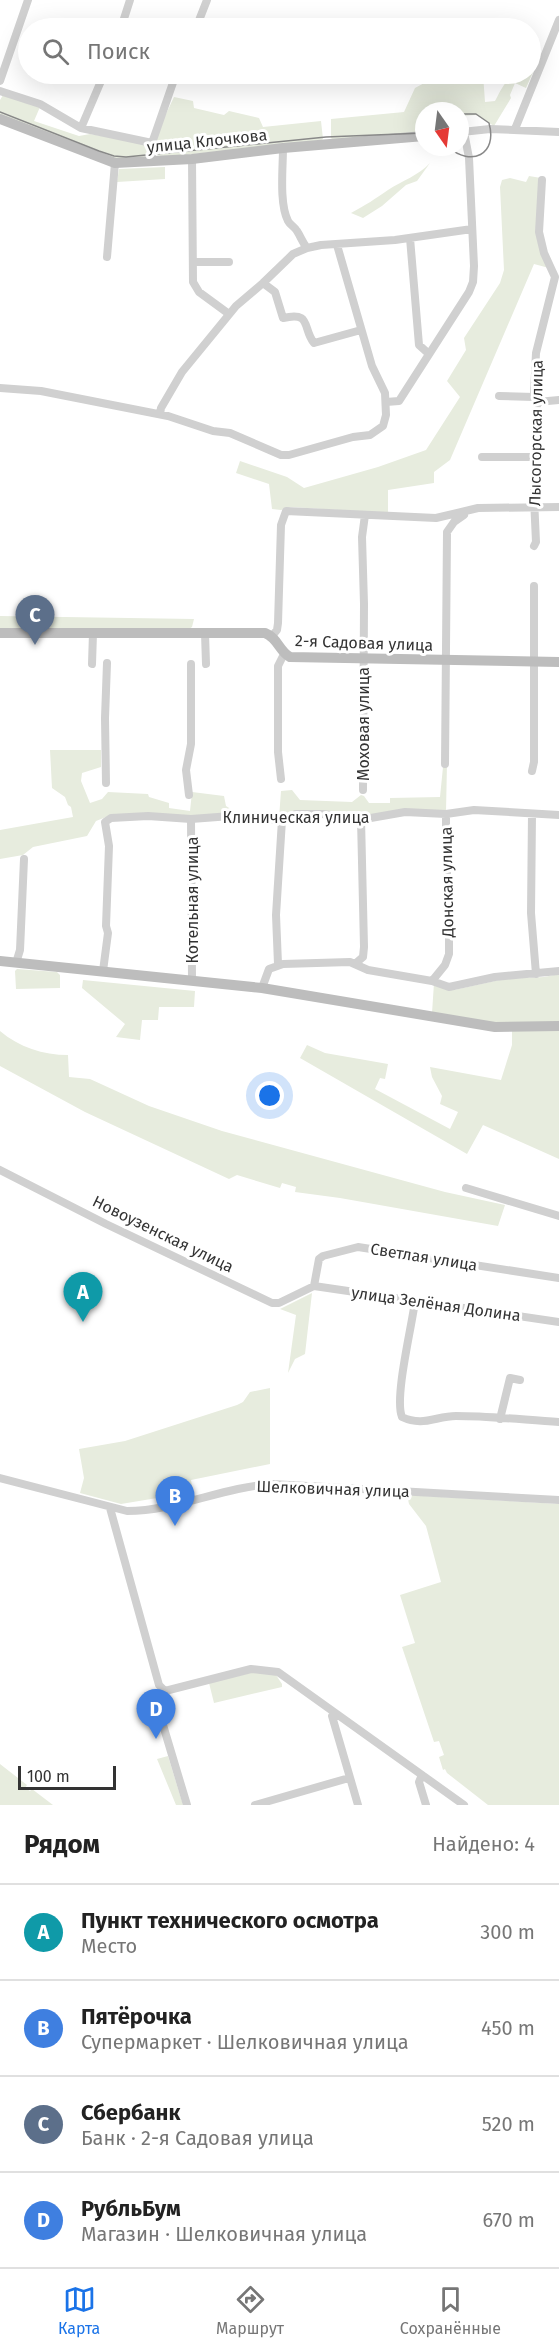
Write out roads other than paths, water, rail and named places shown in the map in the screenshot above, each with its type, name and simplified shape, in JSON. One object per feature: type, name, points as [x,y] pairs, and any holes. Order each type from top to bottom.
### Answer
[{"type":"street","points":[[22,18],[28,0]]},
{"type":"street","points":[[124,18],[130,0]]},
{"type":"street","points":[[200,18],[207,0]]},
{"type":"street","points":[[541,65],[559,20]]},
{"type":"street","points":[[0,81],[18,29]]},
{"type":"street","points":[[81,128],[100,84]]},
{"type":"street","points":[[152,162],[152,143],[173,84]]},
{"type":"street","points":[[515,129],[533,84]]},
{"type":"street","points":[[0,91],[40,104],[81,128],[152,143]]},
{"type":"street","name":"улица Клочкова","points":[[0,119],[115,163],[192,159],[283,148],[415,137]]},
{"type":"street","points":[[469,132],[515,129],[559,132]]},
{"type":"street","points":[[283,148],[282,189],[286,218],[289,224],[296,229],[307,248]]},
{"type":"street","points":[[386,402],[399,400],[413,382],[473,282],[468,156]]},
{"type":"street","points":[[192,159],[193,282],[196,288],[229,314]]},
{"type":"street","points":[[107,256],[115,163]]},
{"type":"street","name":"Лысогорская улица","points":[[534,546],[536,542],[536,353],[557,277],[543,253],[539,232],[542,180]]},
{"type":"street","points":[[160,414],[182,372],[229,314],[293,254],[307,248],[410,238],[472,229]]},
{"type":"street","points":[[410,238],[419,345],[429,354]]},
{"type":"street","points":[[0,388],[41,391],[160,414],[213,431],[230,433],[280,455],[289,455],[354,437],[370,435],[382,426],[386,415],[385,393],[372,366],[337,245]]},
{"type":"street","points":[[194,262],[229,262]]},
{"type":"street","points":[[263,283],[275,292],[283,318],[298,316],[303,319],[314,343],[361,330]]},
{"type":"street","points":[[499,396],[559,400]]},
{"type":"street","points":[[482,457],[535,457]]},
{"type":"street","points":[[272,636],[277,630],[278,623],[281,525],[286,511],[436,518],[452,516],[469,509],[559,507]]},
{"type":"street","points":[[445,764],[447,532],[454,522],[468,513],[469,509]]},
{"type":"street","name":"Моховая улица","points":[[363,790],[362,537],[365,515]]},
{"type":"street","points":[[532,771],[534,762],[534,586]]},
{"type":"street","name":"2-я Садовая улица","points":[[0,633],[265,633],[272,636],[284,654],[290,657],[559,662]]},
{"type":"street","points":[[93,633],[93,664]]},
{"type":"street","points":[[205,633],[206,664]]},
{"type":"street","points":[[281,778],[278,666],[284,654]]},
{"type":"street","points":[[106,783],[107,663]]},
{"type":"street","points":[[189,795],[186,770],[191,744],[191,664]]},
{"type":"street","name":"Клиническая улица","points":[[103,971],[108,933],[106,926],[109,846],[105,822],[111,818],[148,816],[191,819],[231,816],[282,820],[296,814],[322,814],[361,819],[405,812],[446,814],[474,810],[559,815]]},
{"type":"street","name":"Донская улица","points":[[432,981],[445,965],[449,954],[450,900],[446,861],[446,814]]},
{"type":"street","points":[[532,814],[531,913],[536,974]]},
{"type":"street","name":"Котельная улица","points":[[191,819],[192,981]]},
{"type":"street","points":[[356,963],[363,957],[364,947],[361,819]]},
{"type":"street","points":[[278,964],[276,915],[282,820]]},
{"type":"street","points":[[16,963],[20,950],[24,859]]},
{"type":"street","points":[[0,961],[262,988],[486,1026],[559,1026]]},
{"type":"street","points":[[262,988],[269,969],[278,964],[356,963],[368,970],[432,981],[449,987],[495,977],[559,971]]},
{"type":"street","name":"Новоузенская улица","points":[[0,1170],[106,1224],[272,1303],[279,1303],[314,1286]]},
{"type":"street","points":[[466,1188],[559,1216]]},
{"type":"street","name":"Светлая улица","points":[[314,1286],[319,1259],[358,1247],[559,1278]]},
{"type":"street","name":"улица Зелёная Долина","points":[[314,1286],[559,1322]]},
{"type":"street","points":[[415,1301],[404,1363],[400,1405],[402,1417],[408,1420],[429,1422],[454,1416],[559,1422]]},
{"type":"street","points":[[500,1419],[510,1378],[520,1380]]},
{"type":"street","name":"Шелковичная улица","points":[[0,1478],[110,1508],[138,1511],[242,1488],[272,1484],[559,1500]]},
{"type":"street","points":[[110,1508],[159,1686],[165,1691],[166,1713],[163,1725],[186,1805]]},
{"type":"street","points":[[165,1691],[251,1669],[278,1672],[464,1805]]},
{"type":"street","points":[[334,1712],[332,1716],[358,1805]]},
{"type":"street","points":[[422,1775],[419,1782],[426,1805]]},
{"type":"street","points":[[255,1805],[349,1778]]},
{"type":"tram line","points":[[0,112],[99,151],[126,157],[326,137],[415,133]]},
{"type":"tram line","points":[[465,156],[473,157],[486,150],[491,134],[489,123],[476,114],[469,114]]},
{"type":"place","name":"Сбербанк","points":[[35,645]]},
{"type":"place","name":"Пункт технического осмотра","points":[[83,1322]]},
{"type":"place","name":"Пятёрочка","points":[[175,1526]]},
{"type":"place","name":"РубльБум","points":[[156,1739]]}]
